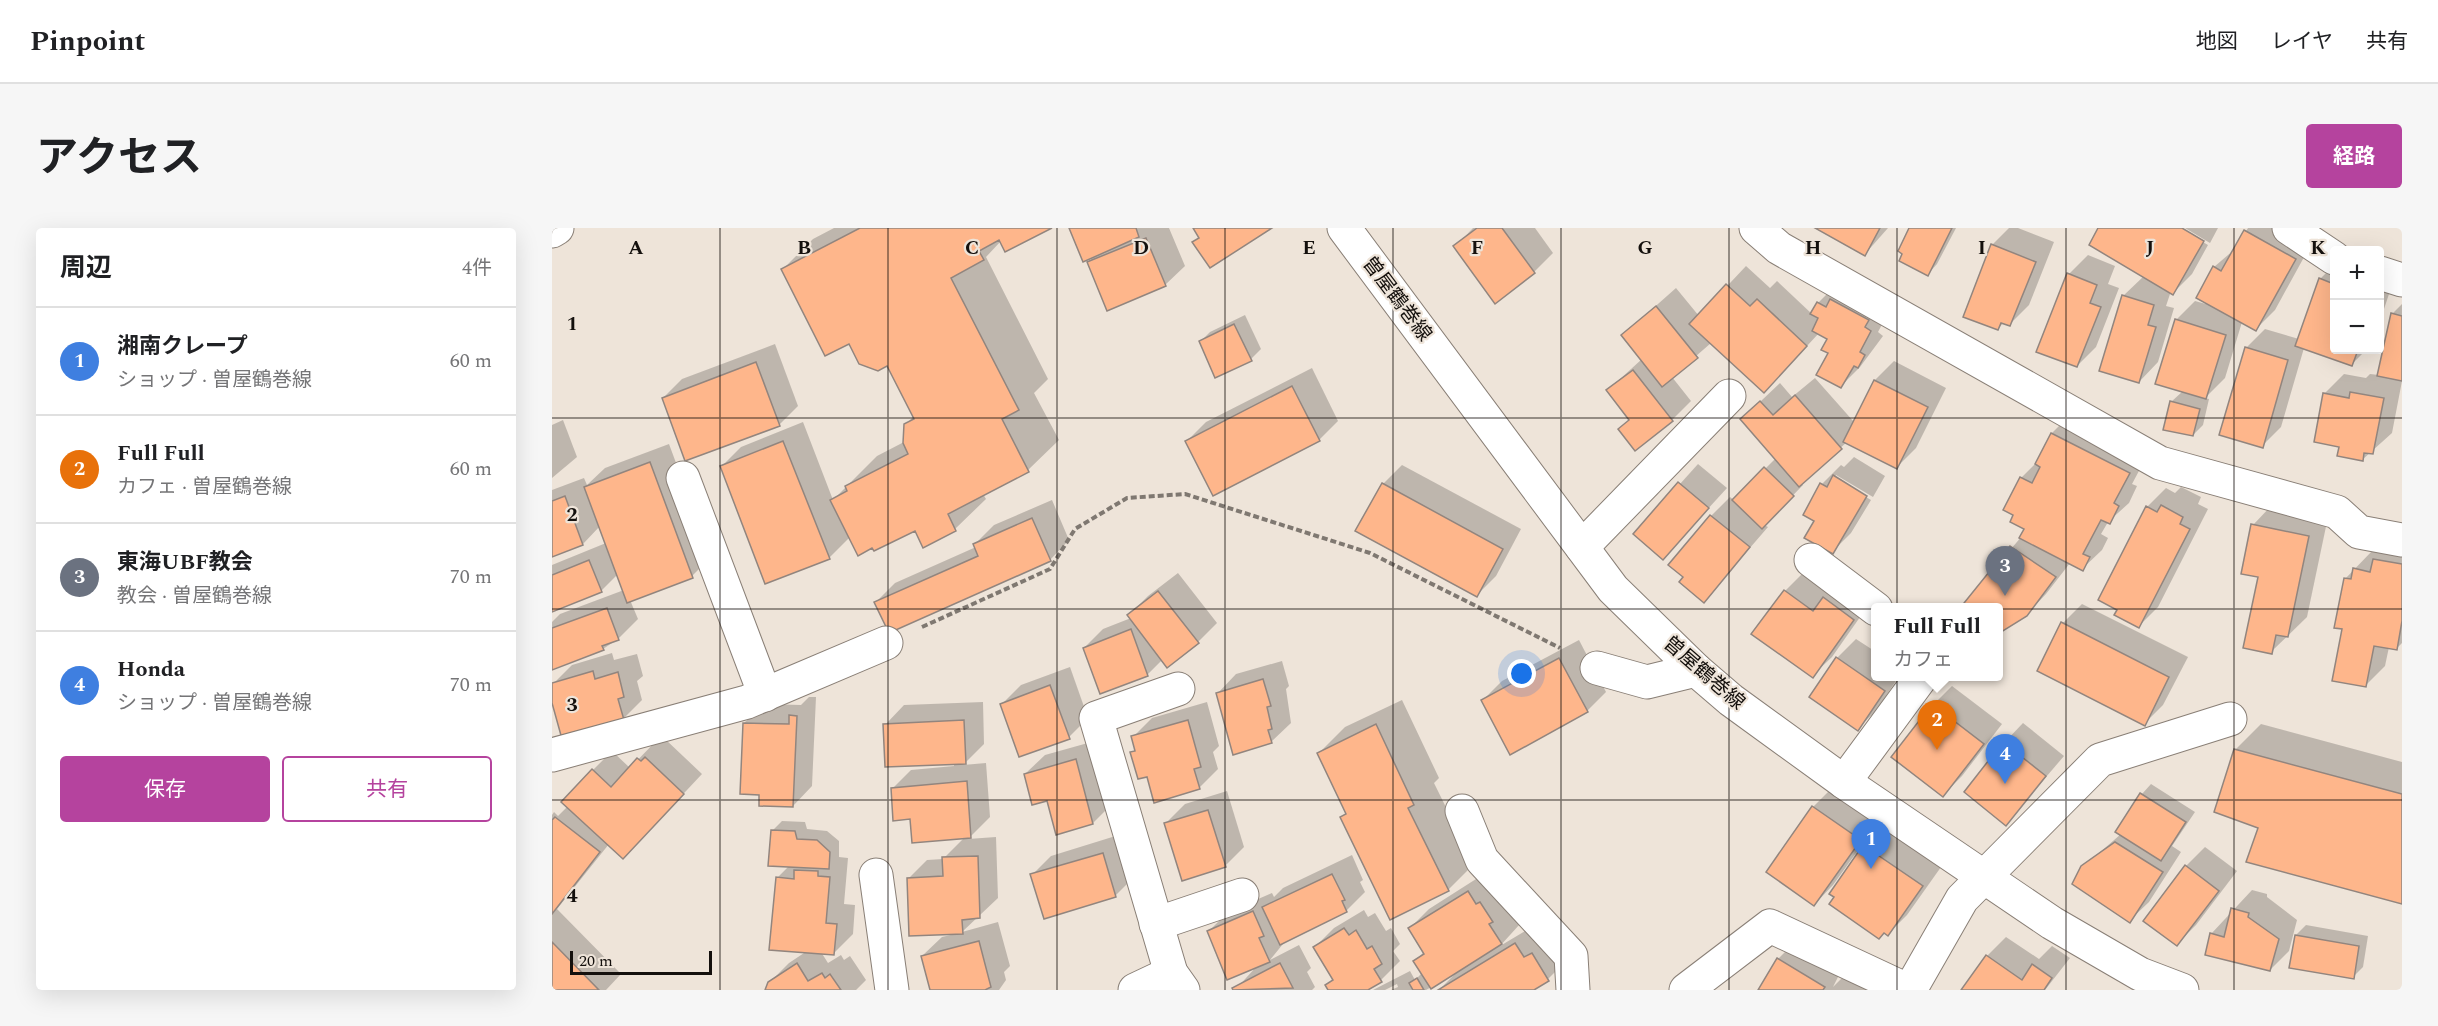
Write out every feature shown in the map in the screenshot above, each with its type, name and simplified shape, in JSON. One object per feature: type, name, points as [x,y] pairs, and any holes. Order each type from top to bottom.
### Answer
[{"type":"street","points":[[552,231],[557,228]]},
{"type":"street","name":"曽屋鶴巻線","points":[[1344,228],[1613,589],[1696,670],[1731,700],[1844,782],[2052,923],[2140,974],[2182,990]]},
{"type":"street","points":[[1756,228],[1779,248],[2160,463],[2337,512],[2359,532],[2402,540]]},
{"type":"street","points":[[2289,228],[2330,255]]},
{"type":"street","points":[[2384,275],[2402,280]]},
{"type":"street","points":[[1582,547],[1729,396]]},
{"type":"street","points":[[683,478],[765,695]]},
{"type":"street","points":[[1811,560],[1871,606]]},
{"type":"street","points":[[552,754],[747,702],[886,643]]},
{"type":"street","points":[[1597,668],[1647,682],[1696,670]]},
{"type":"street","points":[[1844,782],[1918,681]]},
{"type":"street","points":[[1135,990],[1177,982],[1156,924],[1096,718],[1178,689]]},
{"type":"street","points":[[1686,990],[1770,926],[1909,990],[1962,899],[1986,878],[2100,760],[2230,719]]},
{"type":"street","points":[[1462,811],[1482,860],[1570,956],[1573,990]]},
{"type":"street","points":[[876,875],[892,990]]},
{"type":"street","points":[[1156,924],[1242,895]]},
{"type":"path","points":[[886,643],[1050,569],[1075,529],[1127,498],[1185,494],[1370,554],[1597,668]]},
{"type":"building","points":[[860,228],[1052,228],[1005,252],[999,240],[979,251],[984,260],[951,278],[1019,410],[1002,419],[1029,472],[948,514],[956,531],[923,548],[915,531],[874,551],[872,548],[858,556],[830,500],[847,491],[845,486],[908,454],[903,443],[904,424],[914,419],[887,366],[878,371],[859,364],[849,344],[825,356],[781,269]]},
{"type":"building","points":[[1069,228],[1136,228],[1139,237],[1083,262]]},
{"type":"building","points":[[1193,228],[1272,228],[1210,268],[1192,242],[1199,238]]},
{"type":"building","points":[[1477,228],[1502,228],[1535,273],[1495,304],[1453,246]]},
{"type":"building","points":[[1815,228],[1880,228],[1865,256]]},
{"type":"building","points":[[1909,228],[1952,228],[1928,276],[1899,261],[1902,254],[1898,251]]},
{"type":"building","points":[[2098,228],[2182,228],[2204,241],[2173,295],[2089,245]]},
{"type":"building","points":[[2244,230],[2296,259],[2256,331],[2196,298],[2213,266],[2221,271]]},
{"type":"building","points":[[1146,238],[1166,286],[1107,311],[1087,262]]},
{"type":"building","points":[[1991,244],[2036,262],[2010,326],[2001,323],[1998,330],[1963,317]]},
{"type":"building","points":[[2067,273],[2097,285],[2090,303],[2101,307],[2077,367],[2036,352]]},
{"type":"building","points":[[2319,278],[2330,282],[2330,354],[2356,354],[2352,366],[2295,346]]},
{"type":"building","points":[[1726,284],[1750,306],[1757,299],[1807,346],[1764,393],[1689,324]]},
{"type":"building","points":[[2122,295],[2154,305],[2148,325],[2156,327],[2139,383],[2099,371]]},
{"type":"building","points":[[1830,299],[1869,320],[1865,327],[1871,331],[1860,352],[1865,355],[1858,368],[1854,366],[1841,388],[1816,375],[1828,353],[1821,350],[1827,339],[1812,331],[1818,318],[1810,314],[1817,302],[1826,307]]},
{"type":"building","points":[[1656,306],[1698,358],[1662,387],[1621,335]]},
{"type":"building","points":[[2391,313],[2402,316],[2402,381],[2377,376],[2382,354],[2384,354]]},
{"type":"building","points":[[2175,319],[2226,335],[2206,399],[2155,384]]},
{"type":"building","points":[[1234,324],[1252,361],[1215,378],[1199,341]]},
{"type":"building","points":[[2245,347],[2288,360],[2263,448],[2219,435]]},
{"type":"building","points":[[756,362],[780,426],[685,461],[662,398]]},
{"type":"building","points":[[1633,370],[1673,421],[1635,451],[1618,429],[1629,420],[1606,390]]},
{"type":"building","points":[[1874,380],[1928,407],[1897,469],[1843,442]]},
{"type":"building","points":[[1292,386],[1320,441],[1213,496],[1185,441]]},
{"type":"building","points":[[2350,392],[2384,398],[2373,454],[2364,453],[2363,461],[2337,456],[2339,447],[2314,442],[2323,393],[2349,398]]},
{"type":"building","points":[[1795,395],[1842,449],[1799,487],[1740,419],[1760,401],[1773,415]]},
{"type":"building","points":[[2170,401],[2200,409],[2193,436],[2163,430]]},
{"type":"building","points":[[2051,433],[2130,473],[2114,503],[2119,506],[2110,524],[2101,520],[2083,554],[2090,557],[2083,571],[2019,538],[2024,529],[2010,522],[2013,515],[2003,510],[2020,477],[2032,483],[2040,467],[2035,464]]},
{"type":"building","points":[[783,441],[830,559],[765,584],[720,466]]},
{"type":"building","points":[[650,462],[693,578],[627,603],[584,487]]},
{"type":"building","points":[[1764,467],[1794,496],[1762,529],[1732,500]]},
{"type":"building","points":[[1833,475],[1867,496],[1833,554],[1804,538],[1814,521],[1803,515],[1820,483],[1827,487]]},
{"type":"building","points":[[1678,482],[1709,508],[1663,560],[1633,534]]},
{"type":"building","points":[[1382,483],[1503,549],[1477,597],[1355,531]]},
{"type":"building","points":[[565,496],[583,545],[552,557],[552,501]]},
{"type":"building","points":[[2161,505],[2183,517],[2180,524],[2190,529],[2139,628],[2114,615],[2117,610],[2098,600],[2146,506],[2157,512]]},
{"type":"building","points":[[1710,515],[1750,547],[1704,603],[1679,582],[1683,577],[1668,565]]},
{"type":"building","points":[[1032,518],[1051,561],[889,633],[874,602],[978,556],[973,544]]},
{"type":"building","points":[[2251,524],[2309,536],[2288,637],[2276,635],[2272,654],[2243,648],[2258,577],[2241,574]]},
{"type":"building","points":[[2010,546],[2056,577],[2027,616],[2003,631],[2003,603],[1964,603]]},
{"type":"building","points":[[2373,559],[2402,564],[2402,621],[2397,650],[2374,646],[2366,687],[2332,681],[2342,629],[2334,628],[2344,578],[2351,579],[2353,568],[2370,572]]},
{"type":"building","points":[[589,560],[602,592],[552,612],[552,575]]},
{"type":"building","points":[[1784,590],[1813,611],[1823,597],[1854,620],[1813,678],[1751,634]]},
{"type":"building","points":[[1158,591],[1199,643],[1167,668],[1127,615]]},
{"type":"building","points":[[607,608],[619,640],[602,646],[604,650],[552,670],[552,628]]},
{"type":"building","points":[[2061,622],[2169,677],[2145,726],[2037,671]]},
{"type":"building","points":[[1131,629],[1148,676],[1100,694],[1083,648]]},
{"type":"building","points":[[1836,657],[1885,691],[1858,731],[1809,697]]},
{"type":"building","points":[[1559,658],[1588,712],[1510,755],[1481,700]]},
{"type":"building","points":[[593,671],[595,679],[618,672],[624,697],[618,699],[624,720],[562,739],[552,703],[552,683]]},
{"type":"building","points":[[1263,679],[1271,706],[1267,707],[1272,729],[1268,730],[1272,743],[1233,755],[1216,693]]},
{"type":"building","points":[[1050,685],[1070,739],[1019,757],[1000,704]]},
{"type":"building","points":[[1932,704],[1984,744],[1943,797],[1891,757]]},
{"type":"building","points":[[789,715],[797,716],[793,807],[759,806],[759,795],[740,794],[743,723],[789,724]]},
{"type":"building","points":[[964,720],[966,764],[885,767],[883,724]]},
{"type":"building","points":[[1188,720],[1201,767],[1194,769],[1200,789],[1154,803],[1147,777],[1138,779],[1130,752],[1135,751],[1131,736]]},
{"type":"building","points":[[1376,724],[1414,805],[1408,808],[1449,891],[1390,920],[1340,817],[1346,814],[1317,753]]},
{"type":"building","points":[[2003,742],[2046,776],[2006,826],[1964,792]]},
{"type":"building","points":[[2234,749],[2402,794],[2402,904],[2246,862],[2258,828],[2214,812]]},
{"type":"building","points":[[645,757],[684,794],[623,859],[561,802],[592,769],[611,787],[637,758],[641,761]]},
{"type":"building","points":[[1076,759],[1093,824],[1056,835],[1047,801],[1032,805],[1024,774]]},
{"type":"building","points":[[967,781],[971,838],[912,843],[910,819],[893,821],[891,788]]},
{"type":"building","points":[[2140,793],[2186,822],[2161,861],[2115,832]]},
{"type":"building","points":[[1812,806],[1861,840],[1814,906],[1766,872]]},
{"type":"building","points":[[1208,810],[1226,867],[1182,881],[1164,823]]},
{"type":"building","points":[[555,817],[600,852],[552,914],[552,820]]},
{"type":"building","points":[[771,830],[795,831],[797,839],[817,840],[830,852],[829,869],[768,866]]},
{"type":"building","points":[[2115,842],[2163,872],[2130,923],[2072,884],[2081,866]]},
{"type":"building","points":[[1863,845],[1923,886],[1888,936],[1884,933],[1879,939],[1829,904],[1834,897],[1829,894]]},
{"type":"building","points":[[1103,853],[1116,897],[1044,919],[1030,874]]},
{"type":"building","points":[[978,856],[980,918],[962,920],[963,934],[909,936],[907,878],[943,876],[942,857]]},
{"type":"building","points":[[2185,865],[2219,891],[2177,946],[2143,921]]},
{"type":"building","points":[[794,870],[818,871],[818,876],[830,877],[826,923],[837,924],[834,955],[769,950],[776,877],[794,879]]},
{"type":"building","points":[[1332,874],[1345,900],[1342,901],[1347,912],[1280,945],[1262,907]]},
{"type":"building","points":[[1468,891],[1476,904],[1480,902],[1493,922],[1489,924],[1502,944],[1431,989],[1413,961],[1424,954],[1408,928]]},
{"type":"building","points":[[2231,908],[2249,913],[2248,917],[2279,939],[2270,971],[2205,955],[2210,933],[2224,937]]},
{"type":"building","points":[[1253,911],[1264,936],[1259,938],[1270,962],[1227,980],[1207,931]]},
{"type":"building","points":[[1344,928],[1349,935],[1356,930],[1367,949],[1372,946],[1382,964],[1374,969],[1382,982],[1368,990],[1328,990],[1325,985],[1333,980],[1313,947]]},
{"type":"building","points":[[2295,935],[2359,946],[2354,979],[2289,968]]},
{"type":"building","points":[[979,941],[991,987],[985,990],[930,990],[921,956]]},
{"type":"building","points":[[552,942],[599,990],[552,990]]},
{"type":"building","points":[[1515,943],[1524,957],[1532,953],[1549,981],[1534,990],[1438,990]]},
{"type":"building","points":[[1986,955],[2022,980],[2032,964],[2052,978],[2044,990],[1961,990]]},
{"type":"building","points":[[1777,958],[1825,987],[1823,990],[1758,990]]},
{"type":"building","points":[[797,963],[808,981],[822,973],[825,978],[830,974],[841,990],[765,990],[768,982]]},
{"type":"building","points":[[1280,963],[1293,988],[1233,990],[1232,988]]},
{"type":"building","points":[[1417,978],[1424,990],[1413,990],[1409,983]]},
{"type":"place","name":"東海UBF教会","points":[[2005,596]]},
{"type":"place","name":"Full Full","points":[[1937,750]]},
{"type":"place","name":"Honda","points":[[2005,784]]},
{"type":"place","name":"湘南クレープ","points":[[1871,869]]}]
